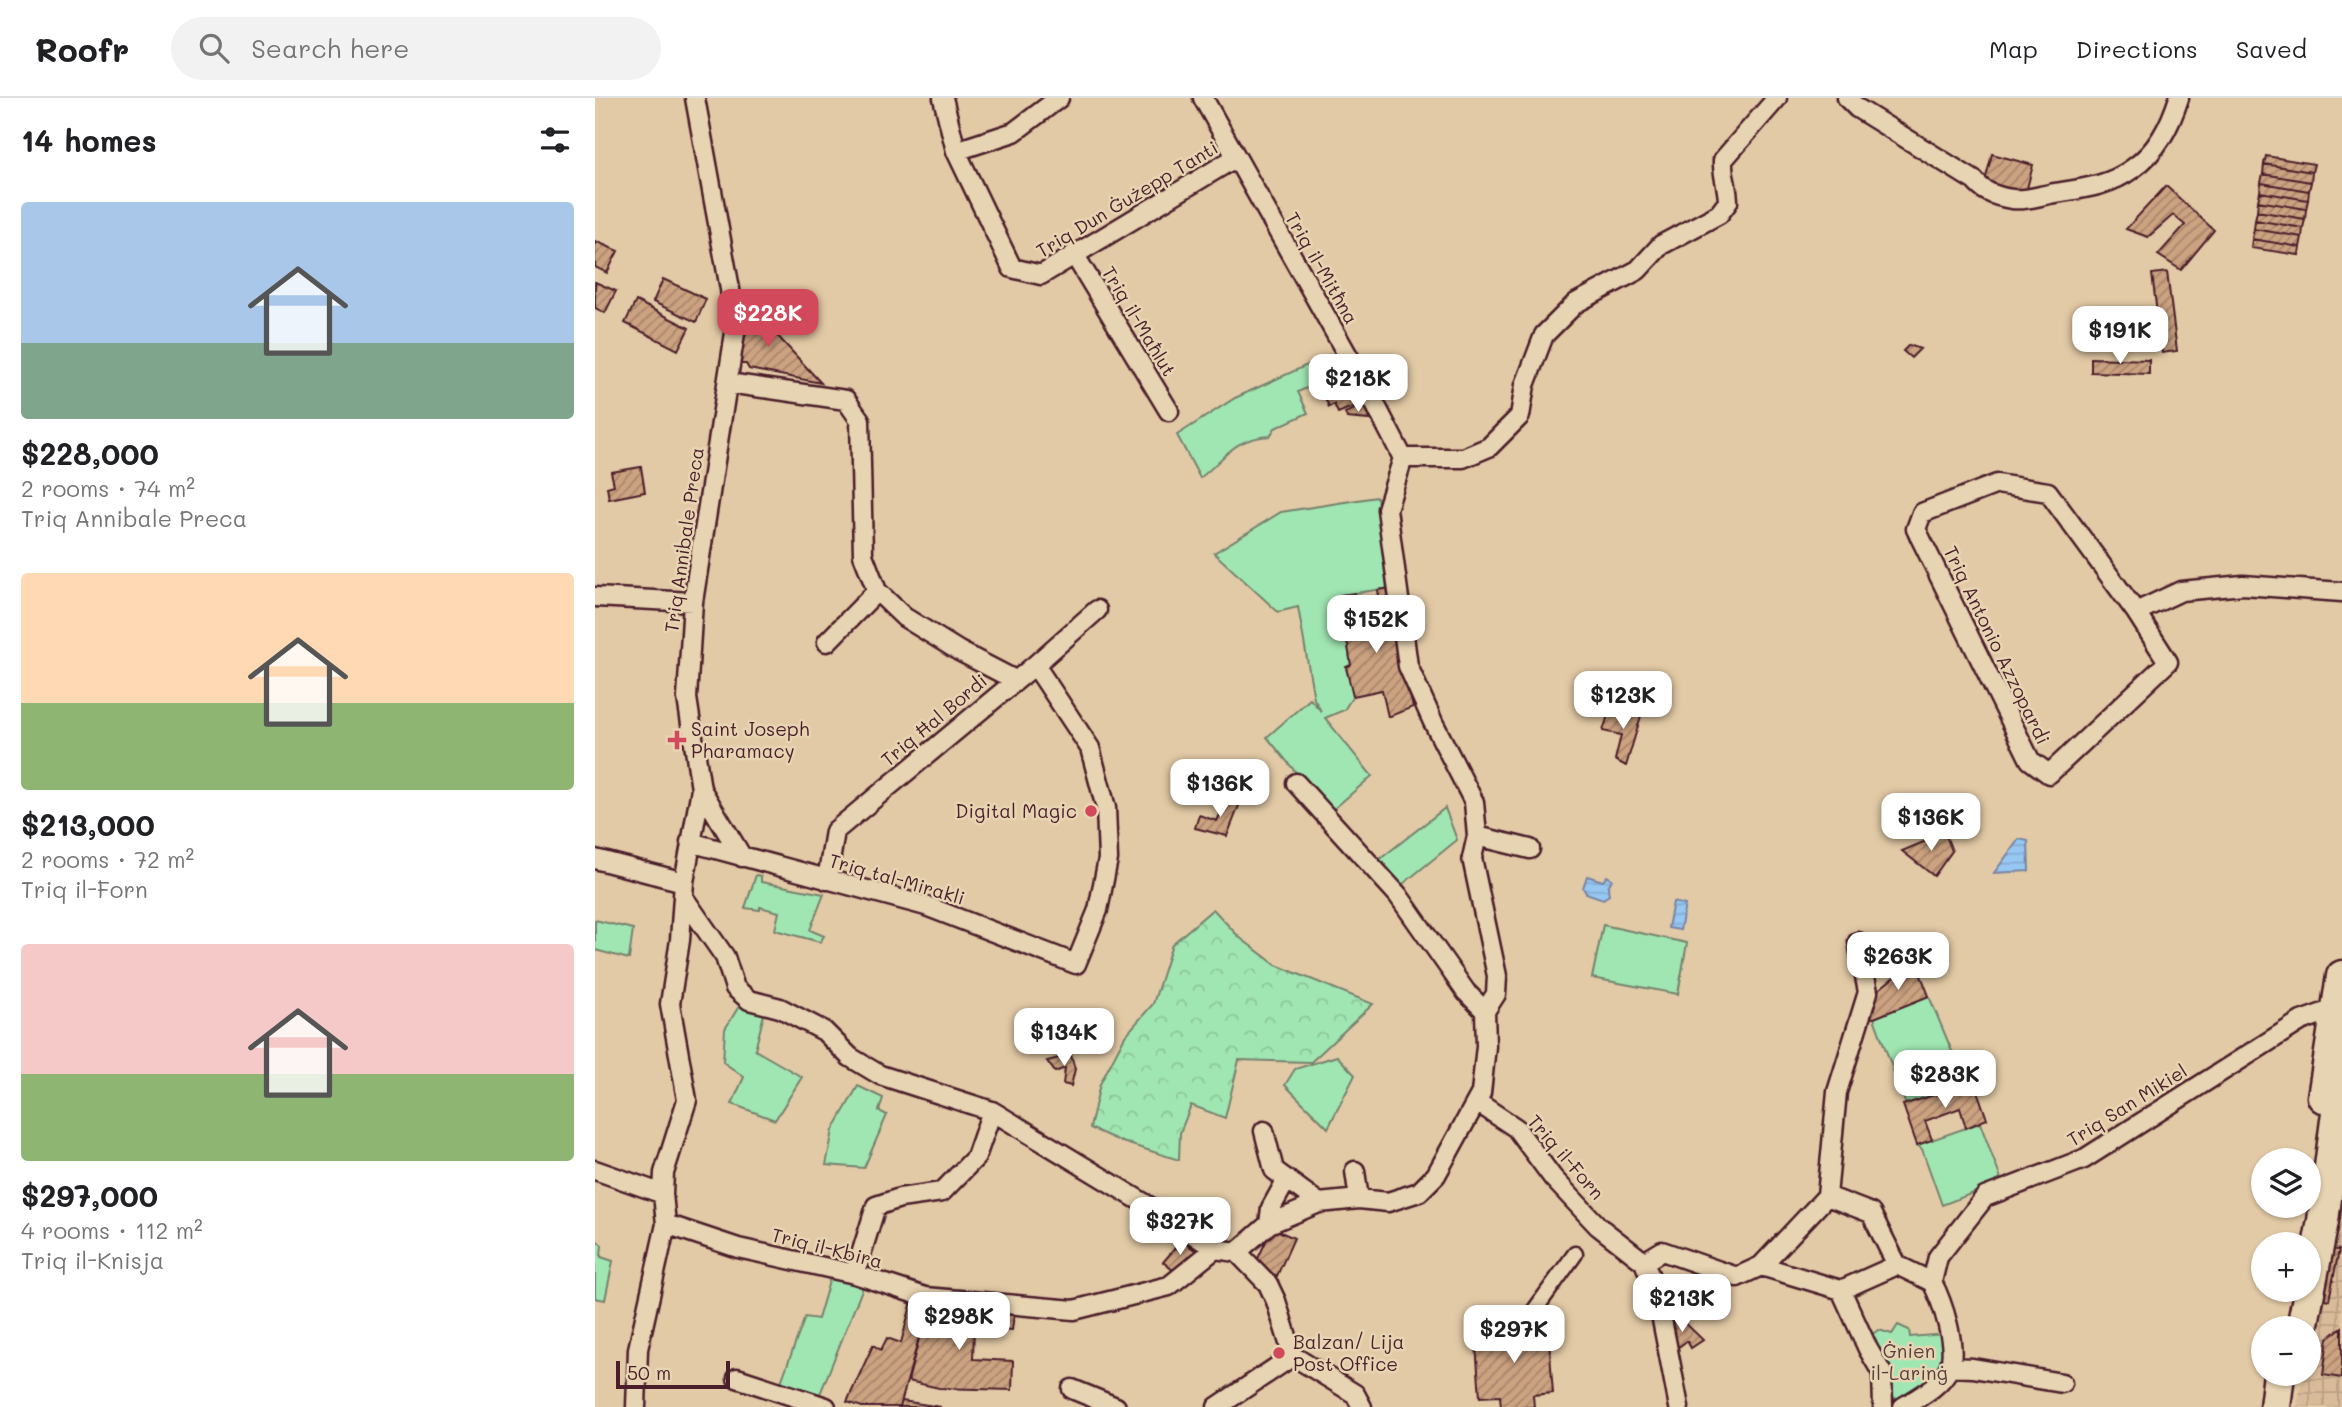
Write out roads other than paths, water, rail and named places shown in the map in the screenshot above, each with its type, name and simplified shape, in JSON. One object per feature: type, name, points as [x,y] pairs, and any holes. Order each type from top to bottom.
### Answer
[{"type":"highway","points":[[2315,1148],[2342,976]]},
{"type":"highway","points":[[2304,1316],[2323,1221],[2342,1074]]},
{"type":"highway","points":[[2275,1407],[2278,1386]]},
{"type":"highway","points":[[2290,1407],[2293,1386]]},
{"type":"street","name":"Triq Annibale Preca","points":[[663,1194],[664,1172],[687,1100],[670,1004],[690,842],[701,789],[687,698],[693,602],[735,333],[695,98]]},
{"type":"street","points":[[943,98],[955,151],[1014,132],[1059,98]]},
{"type":"street","name":"Triq il-Mitħna","points":[[1203,98],[1403,458]]},
{"type":"street","points":[[1237,1252],[1269,1224],[1319,1203],[1359,1199],[1387,1202],[1419,1192],[1436,1175],[1481,1093],[1486,1046],[1485,1011],[1496,994],[1497,976],[1472,858],[1477,836],[1474,802],[1408,666],[1387,509],[1403,458],[1463,458],[1489,447],[1520,416],[1525,385],[1544,335],[1576,303],[1638,270],[1661,245],[1719,214],[1728,202],[1728,186],[1722,173],[1723,160],[1777,98]]},
{"type":"street","points":[[1847,98],[1857,108],[1975,181],[1981,189],[2023,200],[2086,189],[2131,171],[2151,154],[2167,130],[2179,98]]},
{"type":"street","name":"Triq Dun Ġużepp Tanti","points":[[955,151],[1012,268],[1041,275],[1235,158]]},
{"type":"street","name":"Triq il-Maħlut","points":[[1074,254],[1169,411]]},
{"type":"street","points":[[728,383],[846,400],[860,420],[863,555],[877,591],[904,617],[959,651],[1015,680]]},
{"type":"street","name":"Triq Antonio Azzopardi","points":[[1997,484],[2048,492],[2136,612],[2168,662],[2049,774],[2030,760],[1916,529],[1922,513],[1997,484]]},
{"type":"street","points":[[2136,612],[2181,591],[2242,585],[2342,592]]},
{"type":"street","points":[[827,642],[877,591]]},
{"type":"street","points":[[595,597],[693,602]]},
{"type":"street","name":"Triq Ħal Bordi","points":[[827,880],[835,831],[1097,610]]},
{"type":"street","name":"Triq tal-Mirakli","points":[[690,842],[926,906],[1076,964],[1098,909],[1108,859],[1106,808],[1090,748],[1035,665]]},
{"type":"street","points":[[1296,783],[1398,895],[1466,992],[1485,1011]]},
{"type":"street","points":[[701,789],[743,857]]},
{"type":"street","points":[[1477,836],[1530,849]]},
{"type":"street","points":[[595,859],[684,890],[725,957],[736,988],[748,1000],[780,1007],[824,1031],[850,1057],[880,1075],[992,1111],[1215,1249],[1237,1252],[1268,1284],[1293,1356],[1355,1394],[1362,1407]]},
{"type":"street","points":[[1644,1262],[1662,1251],[1737,1277],[1761,1266],[1828,1196],[1837,1092],[1868,992],[1858,942]]},
{"type":"street","name":"Triq San Mikiel","points":[[1932,1282],[1938,1257],[1985,1197],[2084,1159],[2301,1020],[2337,1008]]},
{"type":"street","name":"Triq il-Forn","points":[[1477,1102],[1516,1128],[1553,1178],[1598,1226],[1644,1262],[1657,1294],[1679,1407]]},
{"type":"street","points":[[855,1274],[876,1206],[900,1198],[942,1192],[976,1157],[992,1111]]},
{"type":"street","points":[[1264,1131],[1274,1170],[1319,1203]]},
{"type":"street","points":[[595,1170],[663,1194],[666,1224],[638,1349],[636,1407]]},
{"type":"street","points":[[1355,1171],[1359,1199]]},
{"type":"street","points":[[1269,1224],[1271,1208],[1287,1179]]},
{"type":"street","points":[[1828,1196],[1871,1213],[1898,1265],[1932,1282],[1941,1299],[1951,1344],[1949,1367],[1934,1386],[1903,1407]]},
{"type":"street","name":"Triq il-Kbira","points":[[666,1224],[738,1248],[855,1274],[925,1297],[1075,1310],[1169,1286],[1215,1249]]},
{"type":"street","points":[[1534,1311],[1575,1254]]},
{"type":"street","points":[[1761,1266],[1841,1290],[1898,1265]]},
{"type":"street","points":[[1841,1290],[1882,1373],[1884,1407]]},
{"type":"street","points":[[1217,1407],[1293,1356]]},
{"type":"street","points":[[1949,1367],[1973,1368],[2062,1383]]},
{"type":"street","points":[[737,1378],[826,1407]]},
{"type":"street","points":[[1073,1388],[1116,1407]]},
{"type":"water","points":[[2019,839],[2028,841],[2029,871],[1994,873]]},
{"type":"water","points":[[1587,876],[1603,881],[1607,876],[1612,879],[1608,887],[1609,895],[1603,899],[1586,893],[1583,888]]},
{"type":"water","points":[[1673,902],[1685,905],[1680,930],[1668,928]]},
{"type":"place","name":"Saint Joseph Pharamacy","points":[[677,740]]},
{"type":"place","name":"Digital Magic","points":[[1091,811]]},
{"type":"place","name":"Balzan/ Lija Post Office","points":[[1279,1353]]},
{"type":"park label","name":"Ġnien il-Larinġ","points":[[1909,1362]]}]
